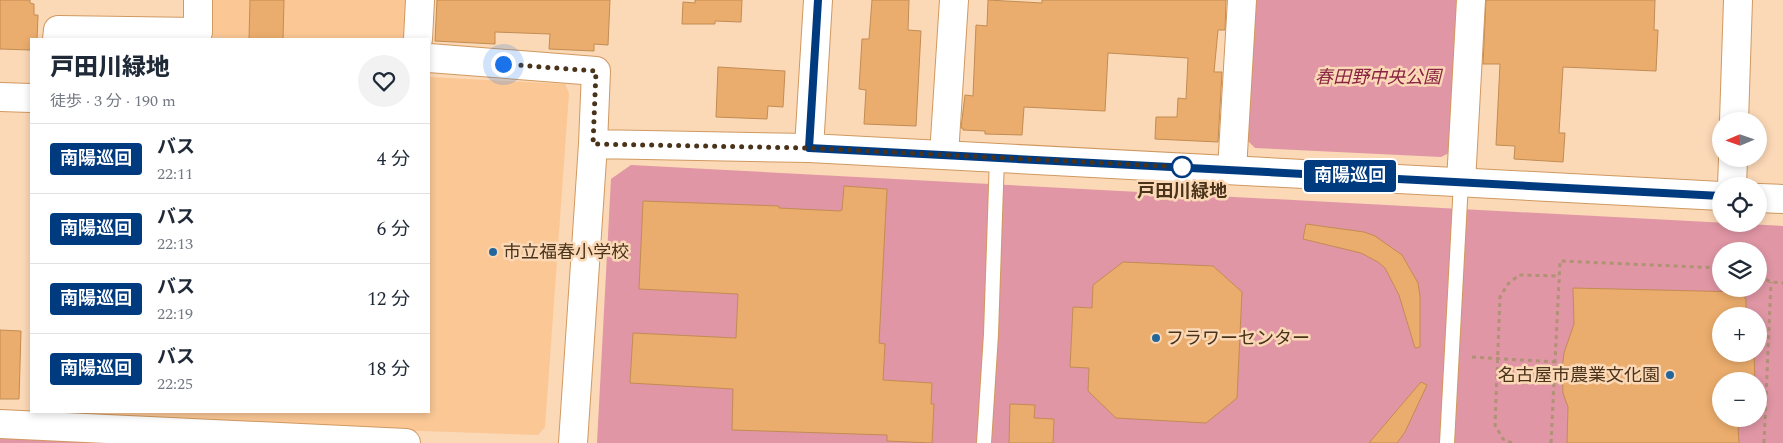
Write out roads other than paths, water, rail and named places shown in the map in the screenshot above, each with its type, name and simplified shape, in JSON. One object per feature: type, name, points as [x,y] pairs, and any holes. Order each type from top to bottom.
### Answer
[{"type":"street","points":[[57,38],[58,30],[198,32],[198,0]]},
{"type":"street","points":[[418,38],[420,0]]},
{"type":"street","points":[[809,148],[818,0]]},
{"type":"street","points":[[944,155],[954,0]]},
{"type":"street","points":[[1232,170],[1242,0]]},
{"type":"street","points":[[1461,182],[1471,0]]},
{"type":"street","points":[[1734,112],[1738,0]]},
{"type":"street","points":[[430,58],[596,71],[593,144],[572,443]]},
{"type":"street","points":[[0,97],[30,98]]},
{"type":"street","points":[[593,144],[809,148],[1712,196]]},
{"type":"street","points":[[1767,198],[1783,199]]},
{"type":"street","points":[[0,424],[31,417],[406,443]]},
{"type":"lane","points":[[984,443],[991,334],[997,157]]},
{"type":"lane","points":[[1447,443],[1461,182]]},
{"type":"place","name":"戸田川緑地","points":[[1182,167]]},
{"type":"place","name":"市立福春小学校","points":[[493,252]]},
{"type":"place","name":"フラワーセンター","points":[[1156,338]]},
{"type":"place","name":"名古屋市農業文化園","points":[[1670,375]]},
{"type":"park label","name":"春田野中央公園","points":[[1378,77]]}]
